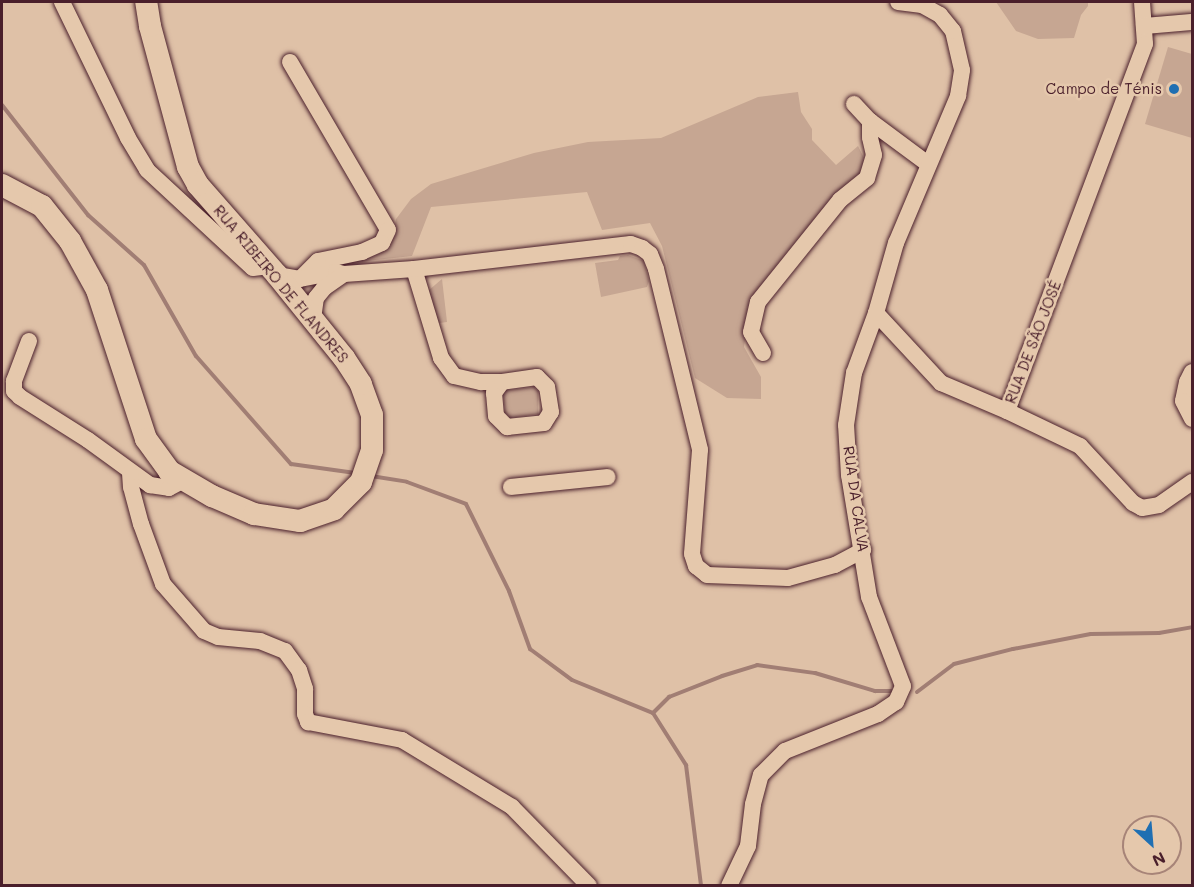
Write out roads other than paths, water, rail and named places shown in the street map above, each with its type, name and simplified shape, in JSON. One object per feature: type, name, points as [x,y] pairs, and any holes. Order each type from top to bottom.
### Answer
[{"type":"main road","name":"RUA RIBEIRO DE FLANDRES","points":[[2,185],[42,206],[70,241],[97,290],[146,439],[169,471],[254,514],[300,521],[334,509],[361,482],[372,450],[372,415],[361,384],[313,319],[198,185],[188,167],[150,26],[146,2]]},
{"type":"street","points":[[62,2],[128,138],[147,170],[253,268],[300,279],[336,272],[344,274],[414,269],[631,244],[650,254],[664,297],[700,450],[692,554],[696,566],[707,575],[788,578],[835,565],[863,550]]},
{"type":"street","name":"RUA DA CALVA","points":[[729,885],[748,846],[753,804],[761,775],[785,751],[878,714],[896,702],[903,686],[869,597],[849,475],[846,425],[854,373],[876,313],[896,243],[958,96],[962,70],[953,31],[940,15],[922,5],[898,2]]},
{"type":"street","name":"RUA DE SÃO JOSÉ","points":[[1142,2],[1145,44],[1007,411],[1080,446],[1133,503],[1142,508],[1159,505],[1192,482]]},
{"type":"street","points":[[1144,26],[1192,22]]},
{"type":"street","points":[[290,62],[388,230],[382,243],[362,252],[318,261],[300,279]]},
{"type":"street","points":[[854,104],[870,121],[928,164]]},
{"type":"street","points":[[763,353],[751,332],[758,302],[840,200],[867,178],[874,155],[870,137],[870,121]]},
{"type":"street","points":[[414,269],[441,358],[454,376],[481,382],[502,382]]},
{"type":"street","points":[[313,319],[316,298],[324,288],[344,274]]},
{"type":"street","points":[[876,313],[941,383],[1007,411]]},
{"type":"street","points":[[28,341],[14,381],[14,391],[150,485],[169,488],[184,480]]},
{"type":"street","points":[[1192,372],[1186,382],[1183,401],[1192,419]]},
{"type":"street","points":[[130,473],[131,487],[141,524],[163,584],[204,632],[218,637],[260,641],[285,651],[299,670],[305,689],[305,714],[308,722],[402,741],[512,807],[589,885]]},
{"type":"street","points":[[511,487],[607,477]]},
{"type":"waterway","points":[[2,105],[88,215],[144,265],[196,356],[291,464],[355,473]]},
{"type":"waterway","points":[[371,476],[407,482],[466,504],[509,591],[530,649],[572,680],[653,713],[686,765],[701,886]]},
{"type":"waterway","points":[[917,692],[954,664],[1013,649],[1091,634],[1159,633],[1192,627]]},
{"type":"waterway","points":[[653,713],[669,697],[757,665],[815,673],[875,691],[891,691]]},
{"type":"place","name":"Campo de Ténis","points":[[1174,89]]}]
